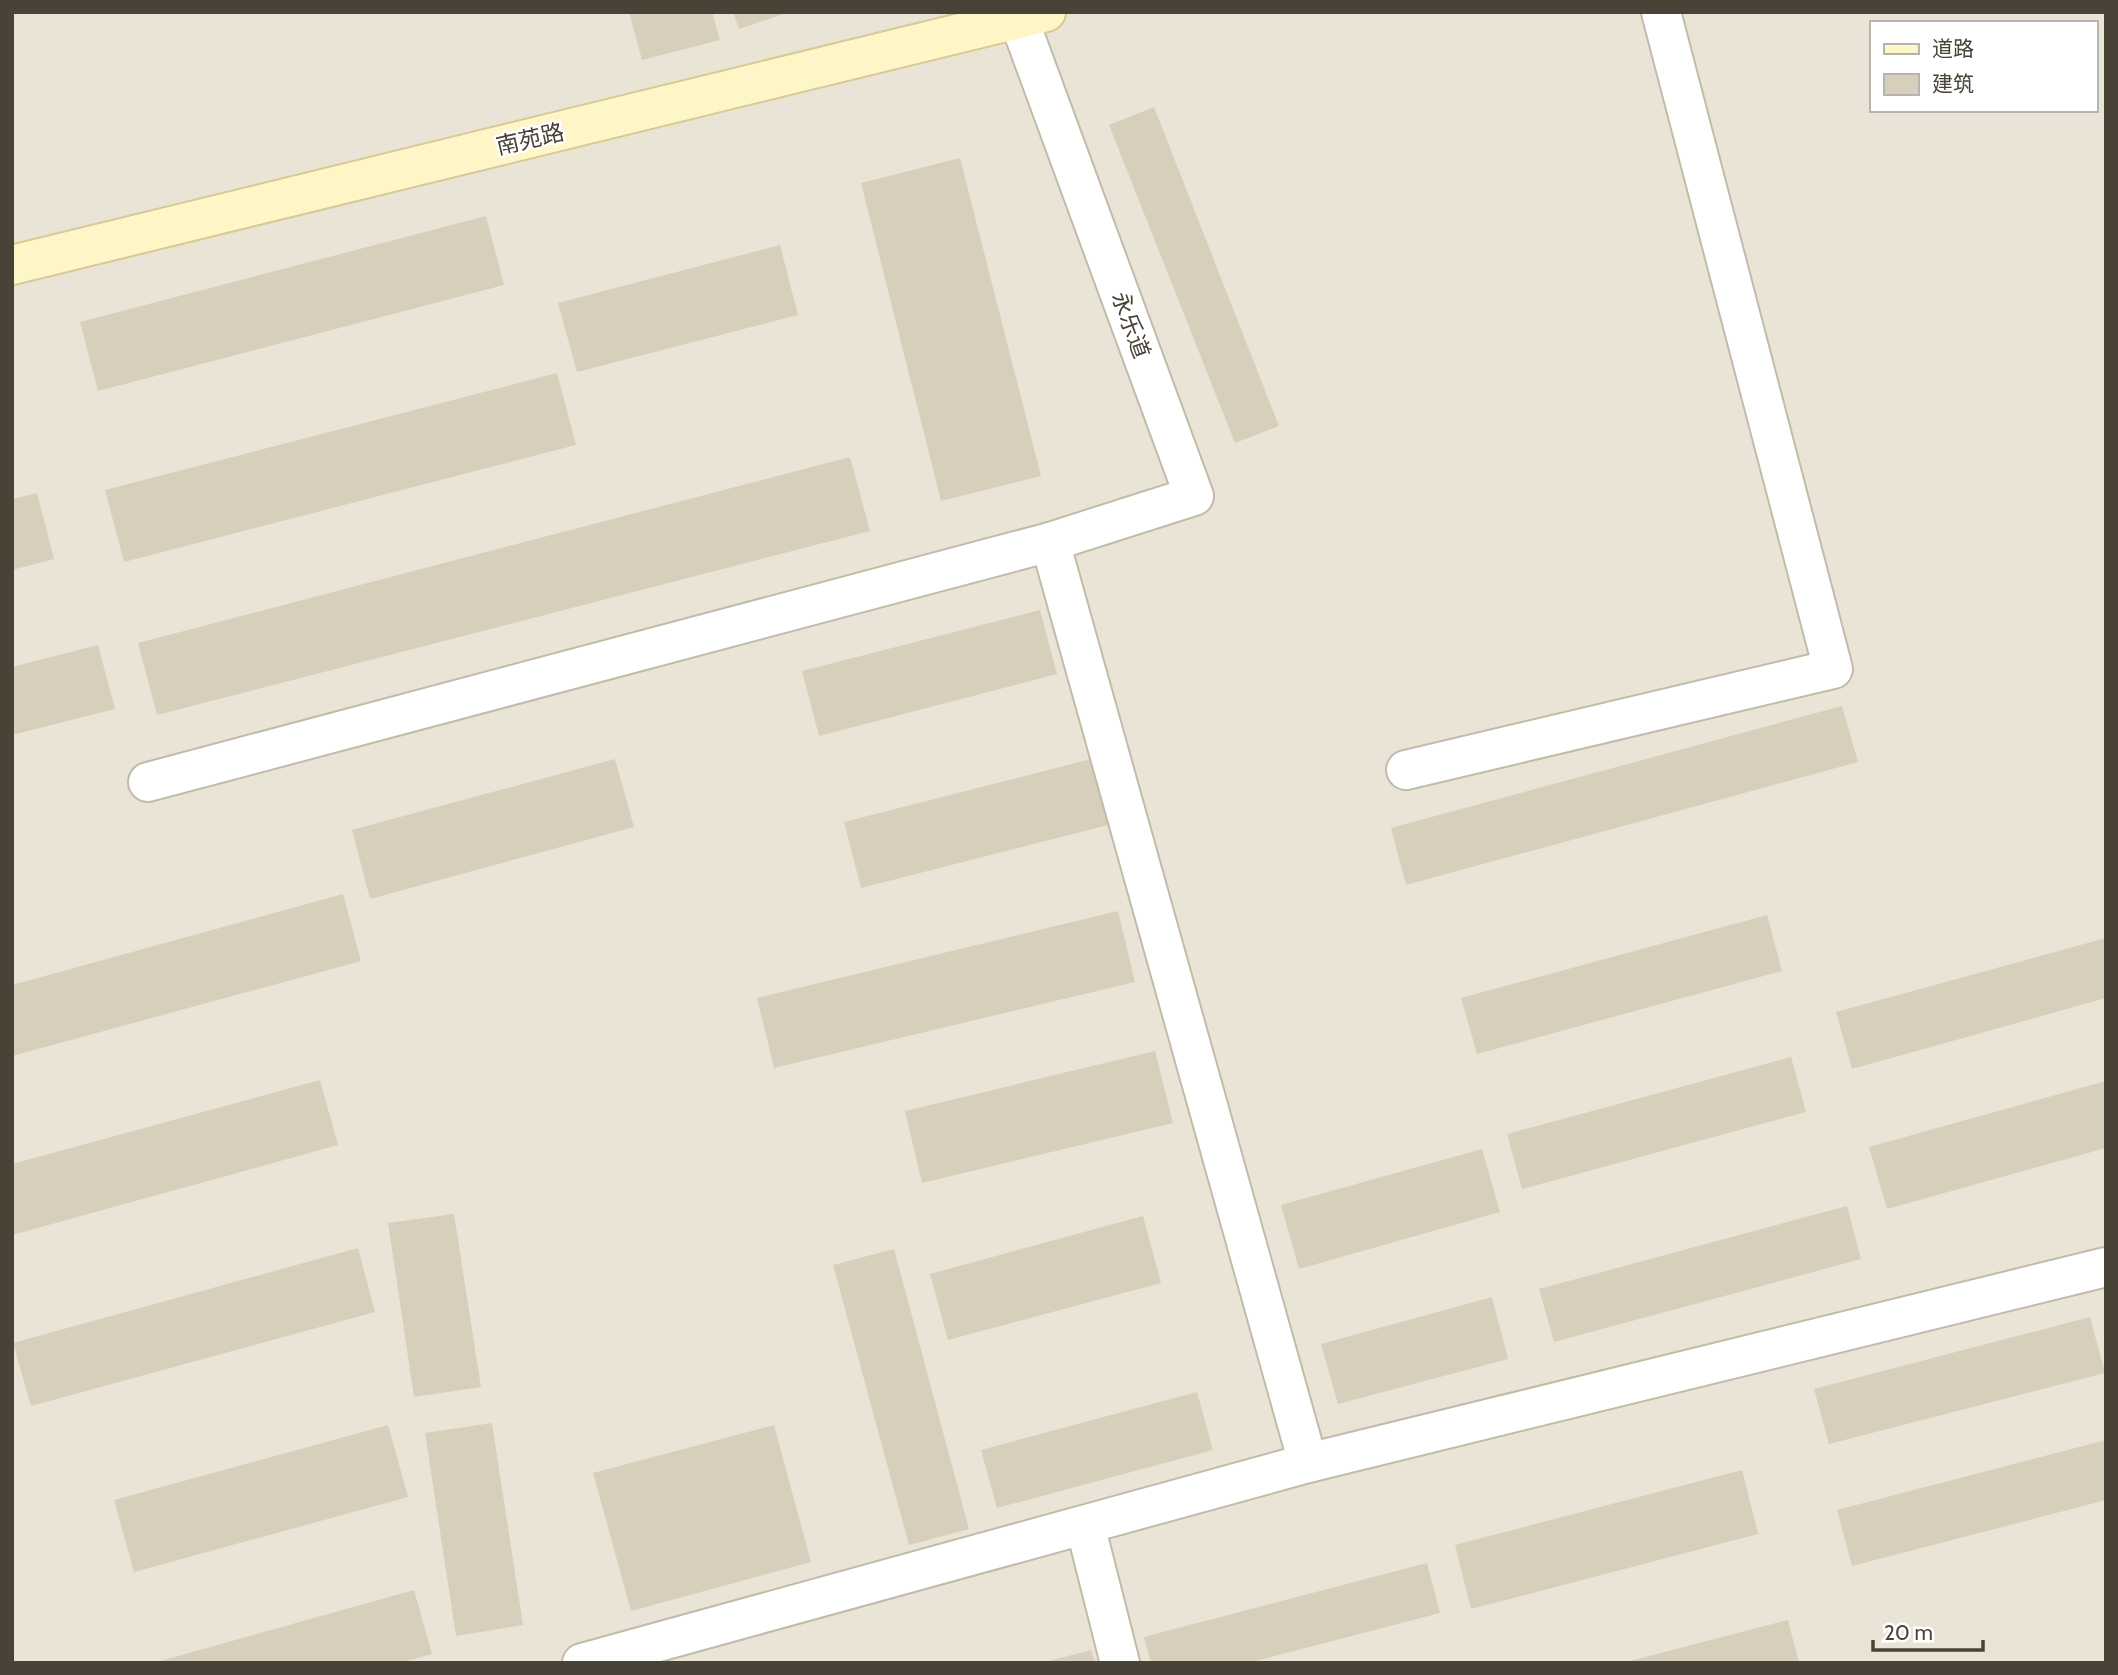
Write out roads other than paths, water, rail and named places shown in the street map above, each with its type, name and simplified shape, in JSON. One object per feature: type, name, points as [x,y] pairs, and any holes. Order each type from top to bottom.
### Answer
[{"type":"street","name":"南苑路","points":[[12,247],[981,12]]},
{"type":"street","points":[[1406,770],[1833,669],[1661,12]]},
{"type":"street","name":"南苑路","points":[[12,265],[1027,14]]},
{"type":"street","name":"永乐道","points":[[1027,14],[1194,496],[1050,542]]},
{"type":"street","points":[[148,782],[1050,542],[1308,1463]]},
{"type":"street","points":[[582,1663],[634,1656],[1308,1463],[2106,1267]]},
{"type":"street","points":[[1085,1525],[1120,1663]]}]
